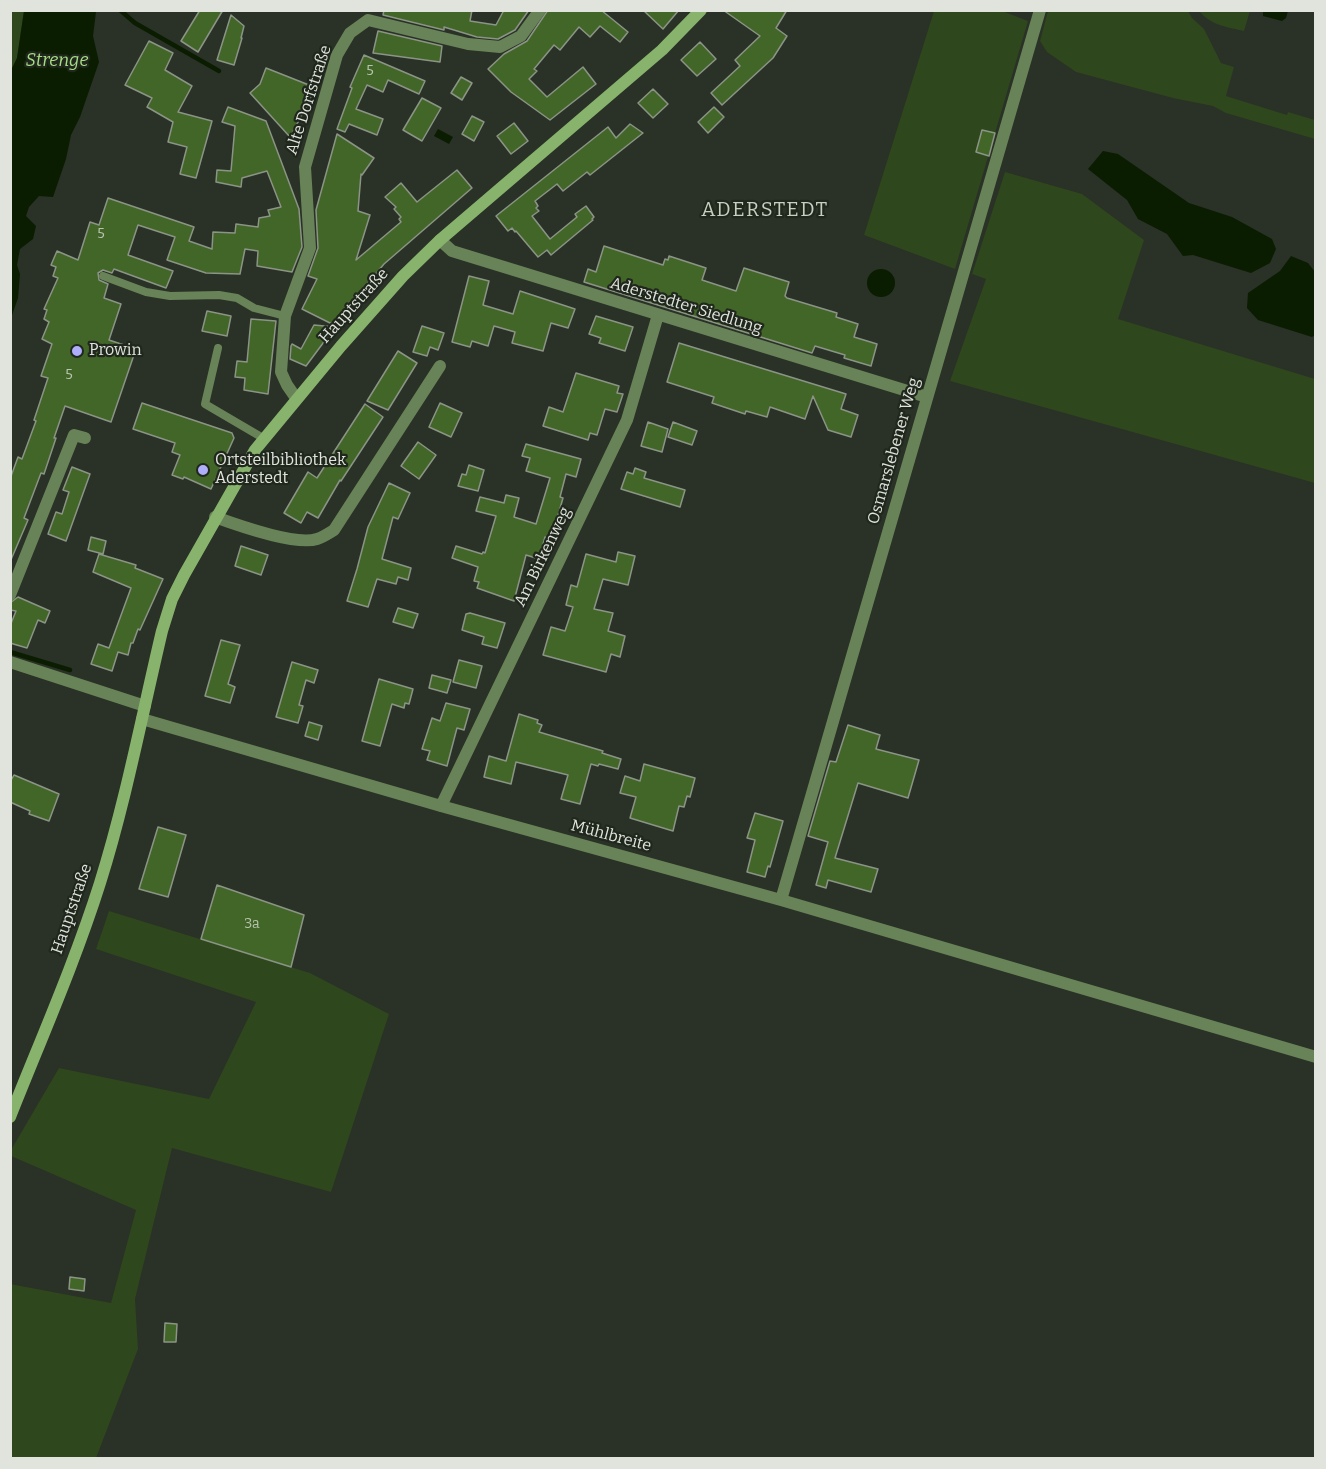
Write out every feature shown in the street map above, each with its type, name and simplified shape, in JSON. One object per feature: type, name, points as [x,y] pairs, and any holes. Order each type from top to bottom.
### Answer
[{"type":"main road","name":"Hauptstraße","points":[[10,1117],[99,884],[114,833],[162,631],[172,599],[215,517],[262,438],[403,276],[440,240],[662,50],[701,10]]},
{"type":"street","name":"Alte Dorfstraße","points":[[296,398],[281,372],[285,316],[310,248],[305,166],[337,55],[350,33],[368,20],[468,44],[500,47],[521,36],[540,10]]},
{"type":"street","name":"Osmarslebener Weg","points":[[781,900],[1038,11]]},
{"type":"street","name":"Aderstedter Siedlung","points":[[440,240],[452,251],[927,397]]},
{"type":"street","name":"Am Birkenweg","points":[[441,806],[627,420],[658,315]]},
{"type":"street","points":[[215,517],[240,527],[295,539],[316,540],[334,530],[440,366]]},
{"type":"street","points":[[10,596],[74,435],[85,438]]},
{"type":"street","points":[[10,662],[145,706]]},
{"type":"street","name":"Mühlbreite","points":[[142,719],[441,806],[781,900],[1316,1057]]},
{"type":"lane","points":[[103,276],[146,292],[170,296],[219,295],[237,298],[254,308],[285,316]]},
{"type":"lane","points":[[218,348],[205,404],[262,438]]},
{"type":"shaded area","points":[[11,11],[24,11],[17,58],[11,72]]},
{"type":"shaded area","points":[[934,11],[1002,11],[1028,21],[955,269],[864,235]]},
{"type":"shaded area","points":[[1048,11],[1188,11],[1204,29],[1221,63],[1234,67],[1226,96],[1287,115],[1288,112],[1315,120],[1315,139],[1226,113],[1213,106],[1173,98],[1076,72],[1047,52],[1040,41]]},
{"type":"shaded area","points":[[1199,11],[1250,11],[1244,31],[1225,27]]},
{"type":"shaded area","points":[[1005,172],[1082,194],[1144,240],[1118,319],[1315,379],[1315,483],[950,381],[986,279],[972,274]]},
{"type":"shaded area","points":[[109,911],[310,973],[389,1014],[331,1192],[172,1148],[135,1299],[138,1349],[96,1458],[11,1458],[10,1284],[111,1303],[136,1210],[11,1156],[11,1150],[59,1068],[209,1099],[256,1002],[96,949]]},
{"type":"water","points":[[1263,10],[1288,11],[1286,18],[1282,21],[1263,16]]},
{"type":"water","name":"Strenge","points":[[24,11],[98,11],[93,36],[99,62],[80,117],[71,135],[66,159],[53,197],[39,196],[29,207],[26,216],[36,226],[33,239],[20,249],[17,265],[20,274],[18,298],[11,318],[10,72],[17,58]]},
{"type":"water","points":[[438,129],[453,137],[449,144],[434,136]]},
{"type":"water","points":[[1103,151],[1118,154],[1189,203],[1232,217],[1272,239],[1276,249],[1270,263],[1251,273],[1193,255],[1183,256],[1167,234],[1138,219],[1127,200],[1088,169]]},
{"type":"water","points":[[1291,256],[1308,263],[1315,272],[1315,335],[1312,337],[1258,320],[1247,308],[1248,293],[1280,271]]},
{"type":"water","points":[[881,269],[891,273],[895,283],[891,293],[881,297],[871,293],[867,283],[871,273]]},
{"type":"building","points":[[200,10],[223,10],[198,52],[181,41]]},
{"type":"building","points":[[384,10],[472,10],[470,21],[496,25],[504,10],[529,10],[515,30],[498,39],[477,37],[444,27],[444,30],[383,15]]},
{"type":"building","points":[[548,10],[601,10],[628,32],[620,42],[600,26],[590,37],[579,27],[560,50],[554,45],[534,69],[537,71],[529,79],[547,97],[583,67],[596,84],[550,120],[511,92],[488,69],[504,54],[527,41]]},
{"type":"building","points":[[643,10],[679,10],[663,29]]},
{"type":"building","points":[[723,10],[787,10],[776,28],[787,36],[773,58],[722,105],[711,93],[740,66],[735,60],[760,36]]},
{"type":"building","points":[[231,15],[244,26],[234,65],[217,60]]},
{"type":"building","points":[[378,31],[442,46],[440,62],[373,53]]},
{"type":"building","points":[[149,41],[173,53],[165,70],[192,86],[178,112],[212,121],[196,178],[180,174],[187,147],[168,142],[173,122],[147,107],[152,98],[125,85]]},
{"type":"building","points":[[700,42],[716,59],[697,76],[681,60]]},
{"type":"building","points":[[364,55],[425,81],[419,94],[388,80],[383,92],[367,85],[356,109],[383,119],[377,135],[349,124],[345,132],[337,129],[352,88],[350,87]]},
{"type":"building","points":[[266,68],[314,87],[309,102],[290,137],[250,93],[260,84]]},
{"type":"building","points":[[461,77],[472,83],[462,100],[451,93]]},
{"type":"building","points":[[653,89],[668,104],[653,118],[638,103]]},
{"type":"building","points":[[422,98],[441,108],[422,141],[403,130]]},
{"type":"building","points":[[228,107],[266,121],[299,209],[302,247],[292,272],[257,266],[258,251],[245,249],[240,274],[206,273],[167,260],[175,237],[138,225],[128,255],[173,271],[166,288],[114,269],[112,273],[103,270],[98,273],[99,280],[108,284],[104,298],[121,304],[109,340],[136,349],[111,422],[65,406],[44,474],[41,473],[24,518],[28,520],[10,562],[10,479],[18,457],[22,459],[48,378],[41,376],[52,344],[42,339],[49,322],[44,319],[47,310],[44,309],[58,278],[53,276],[56,267],[51,265],[57,251],[78,260],[90,222],[99,225],[108,198],[194,227],[189,241],[212,249],[213,232],[235,233],[236,224],[258,227],[259,218],[270,216],[268,210],[281,207],[267,171],[242,178],[241,187],[216,182],[217,170],[231,171],[235,126],[222,122]]},
{"type":"building","points":[[714,107],[724,117],[708,133],[698,122]]},
{"type":"building","points":[[472,116],[484,122],[474,141],[462,134]]},
{"type":"building","points":[[514,123],[528,141],[511,154],[497,136]]},
{"type":"building","points":[[630,124],[643,133],[590,175],[587,172],[563,191],[557,184],[535,201],[539,211],[532,216],[550,239],[577,217],[575,214],[586,206],[594,217],[551,255],[547,250],[538,257],[516,231],[512,228],[508,231],[496,216],[608,127],[616,138]]},
{"type":"building","points":[[982,130],[995,133],[989,156],[976,152]]},
{"type":"building","points":[[337,134],[374,158],[361,174],[358,211],[370,215],[356,260],[401,222],[399,219],[401,217],[394,209],[396,207],[385,197],[401,183],[417,202],[457,170],[472,188],[384,264],[336,326],[302,309],[317,279],[308,276],[318,248],[316,210]]},
{"type":"building","points":[[604,246],[663,265],[669,256],[706,268],[702,280],[736,291],[744,268],[789,282],[785,296],[787,298],[837,313],[836,317],[858,324],[854,337],[877,344],[871,366],[815,346],[812,353],[584,282],[588,269],[596,272]]},
{"type":"building","points":[[469,276],[489,281],[483,305],[513,314],[520,291],[575,309],[568,328],[551,323],[543,351],[512,343],[515,332],[494,326],[488,346],[472,341],[470,347],[452,342]]},
{"type":"building","points":[[207,311],[231,316],[227,336],[202,331]]},
{"type":"building","points":[[596,316],[633,327],[625,351],[599,343],[601,338],[589,334]]},
{"type":"building","points":[[251,319],[276,321],[268,394],[244,390],[245,378],[235,377],[237,361],[247,362]]},
{"type":"building","points":[[314,325],[335,327],[306,366],[290,359],[291,346],[292,344],[301,349]]},
{"type":"building","points":[[422,326],[444,333],[438,350],[430,347],[427,356],[413,352]]},
{"type":"building","points":[[679,343],[846,394],[841,409],[858,415],[851,437],[828,430],[813,396],[805,419],[770,407],[767,417],[746,411],[745,414],[712,403],[714,397],[667,382]]},
{"type":"building","points":[[398,351],[417,363],[388,410],[367,401]]},
{"type":"building","points":[[576,373],[619,386],[617,393],[623,394],[617,412],[605,409],[597,435],[590,433],[588,440],[543,426],[549,407],[563,412]]},
{"type":"building","points":[[142,403],[232,433],[234,438],[211,489],[184,477],[183,479],[172,475],[180,455],[172,452],[175,443],[133,429]]},
{"type":"building","points":[[440,403],[462,413],[451,437],[429,427]]},
{"type":"building","points":[[365,404],[383,417],[340,480],[318,518],[307,512],[301,523],[284,513],[308,472],[317,478]]},
{"type":"building","points":[[648,422],[668,429],[662,452],[641,446]]},
{"type":"building","points":[[673,422],[697,431],[692,445],[668,437]]},
{"type":"building","points":[[418,442],[436,455],[419,479],[401,466]]},
{"type":"building","points":[[526,444],[581,459],[576,477],[566,474],[560,497],[563,498],[555,526],[561,528],[557,541],[545,537],[539,559],[526,555],[514,601],[477,588],[479,582],[474,581],[478,567],[452,558],[456,546],[485,553],[496,516],[476,511],[480,497],[504,503],[506,495],[519,498],[514,517],[536,524],[550,478],[526,471],[530,458],[522,456]]},
{"type":"building","points":[[469,465],[484,470],[478,491],[458,486],[462,474],[466,475]]},
{"type":"building","points":[[72,467],[90,474],[66,541],[48,534],[56,512],[62,514],[69,492],[63,490]]},
{"type":"building","points":[[635,468],[646,472],[644,478],[685,490],[680,507],[621,489],[627,472],[633,474]]},
{"type":"building","points":[[389,483],[410,493],[398,519],[393,517],[382,559],[411,568],[408,580],[398,577],[396,584],[377,579],[368,607],[347,601],[368,527]]},
{"type":"building","points":[[91,537],[106,541],[103,554],[88,550]]},
{"type":"building","points":[[241,546],[268,555],[261,575],[235,566]]},
{"type":"building","points":[[618,552],[635,556],[628,585],[603,579],[594,609],[613,613],[608,631],[625,636],[620,657],[611,654],[606,672],[543,655],[551,627],[565,631],[573,607],[566,605],[571,585],[577,587],[586,554],[616,562]]},
{"type":"building","points":[[99,554],[136,565],[135,568],[163,579],[140,630],[138,629],[131,643],[128,655],[118,652],[112,671],[91,664],[98,644],[109,648],[131,588],[93,572]]},
{"type":"building","points":[[18,597],[50,611],[45,623],[38,620],[27,648],[10,643],[10,626],[16,611],[10,610],[10,603]]},
{"type":"building","points":[[398,608],[418,614],[413,628],[393,622]]},
{"type":"building","points":[[470,613],[505,623],[497,648],[482,644],[484,637],[462,630],[466,614]]},
{"type":"building","points":[[221,640],[240,645],[228,684],[235,687],[230,703],[205,696]]},
{"type":"building","points":[[459,660],[482,666],[476,688],[453,682]]},
{"type":"building","points":[[292,662],[318,670],[314,683],[306,680],[299,705],[303,706],[298,723],[276,717]]},
{"type":"building","points":[[432,675],[451,680],[447,693],[429,688]]},
{"type":"building","points":[[379,679],[413,689],[409,704],[405,703],[404,708],[392,704],[380,746],[362,741]]},
{"type":"building","points":[[446,703],[470,709],[464,730],[457,728],[447,766],[427,760],[430,751],[422,749],[432,718],[440,721]]},
{"type":"building","points":[[519,714],[538,720],[537,723],[542,725],[539,732],[603,751],[602,753],[621,759],[618,769],[591,764],[580,804],[561,799],[568,775],[516,762],[511,784],[484,777],[489,756],[506,761]]},
{"type":"building","points":[[309,722],[322,726],[318,740],[305,736]]},
{"type":"building","points":[[848,725],[880,735],[876,749],[919,760],[908,798],[858,783],[835,858],[878,869],[871,892],[828,880],[826,888],[816,885],[828,842],[808,836],[830,761],[836,762]]},
{"type":"building","points":[[644,764],[695,778],[690,797],[687,796],[684,807],[679,806],[673,831],[630,818],[636,797],[620,793],[625,776],[640,781]]},
{"type":"building","points":[[14,775],[59,794],[49,821],[29,814],[30,811],[10,802],[10,782]]},
{"type":"building","points":[[755,813],[783,821],[765,877],[747,872],[755,840],[747,838]]},
{"type":"building","points":[[158,827],[186,835],[168,897],[139,889]]},
{"type":"building","points":[[217,885],[304,915],[291,967],[201,939]]},
{"type":"building","points":[[70,1277],[85,1279],[84,1291],[69,1289]]},
{"type":"building","points":[[165,1323],[177,1324],[176,1342],[164,1342]]},
{"type":"waterway","points":[[120,10],[135,23],[219,71]]},
{"type":"waterway","points":[[10,652],[70,670]]},
{"type":"place","name":"Prowin","points":[[77,351]]},
{"type":"place","name":"Ortsteilbibliothek Aderstedt","points":[[203,470]]},
{"type":"district","name":"ADERSTEDT","points":[[765,210]]}]
